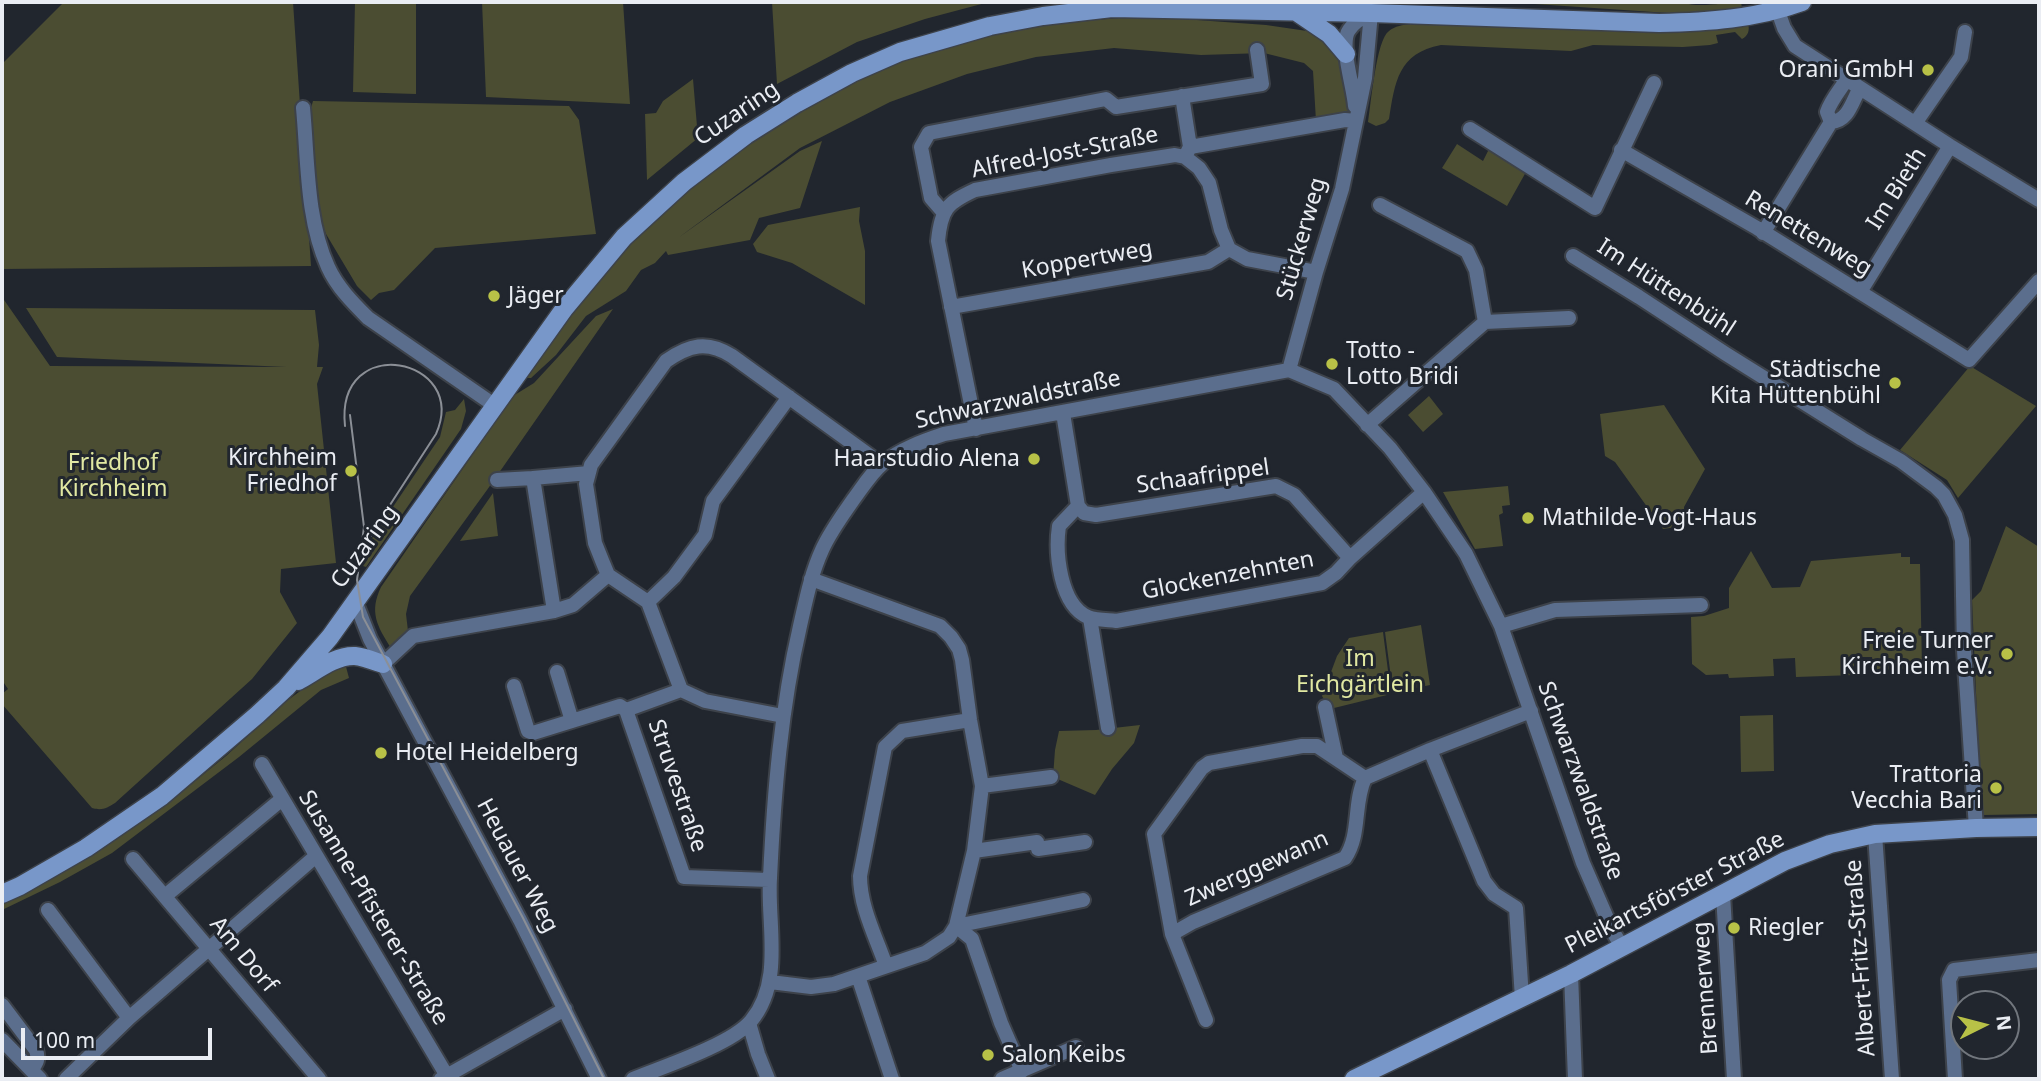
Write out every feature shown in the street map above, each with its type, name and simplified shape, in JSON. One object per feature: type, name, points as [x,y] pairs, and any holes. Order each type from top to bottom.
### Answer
[{"type":"main road","name":"Cuzaring","points":[[2,894],[86,848],[162,796],[210,757],[286,688],[330,637],[377,574],[564,309],[634,228],[684,182],[746,135],[852,73],[900,52],[989,26],[1112,8],[1371,13],[1659,23],[1744,18],[1778,11],[1802,2]]},
{"type":"main road","points":[[1298,13],[1329,34],[1346,54]]},
{"type":"main road","points":[[286,688],[346,657],[361,657],[383,664]]},
{"type":"main road","name":"Pleikartsförster Straße","points":[[1354,1079],[1572,974],[1785,861],[1830,844],[1875,834],[2039,827]]},
{"type":"street","name":"Im Bieth","points":[[1778,11],[1795,46],[2039,200]]},
{"type":"street","name":"Stückerweg","points":[[1356,121],[1346,54],[1347,32],[1371,13]]},
{"type":"street","name":"Stückerweg","points":[[1289,370],[1315,272],[1342,189],[1365,78],[1371,13]]},
{"type":"street","name":"Im Bieth","points":[[1916,122],[1961,57],[1965,32]]},
{"type":"street","points":[[975,429],[938,241],[940,220],[944,213],[931,198],[921,147],[929,133],[1106,99],[1116,107],[1262,84],[1257,50]]},
{"type":"street","points":[[1831,122],[1827,112],[1829,104],[1847,79]]},
{"type":"street","points":[[1470,130],[1595,208],[1620,150],[1654,83]]},
{"type":"street","points":[[1831,122],[1839,121],[1847,115],[1860,88]]},
{"type":"street","points":[[1182,96],[1188,152]]},
{"type":"street","points":[[303,108],[315,224],[328,268],[340,287],[369,318],[494,405]]},
{"type":"street","name":"Alfred-Jost-Straße","points":[[944,213],[955,200],[975,190],[1111,164],[1175,155],[1345,120],[1356,121]]},
{"type":"street","points":[[1763,233],[1831,122]]},
{"type":"street","name":"Im Bieth","points":[[1860,292],[1950,146]]},
{"type":"street","name":"Renettenweg","points":[[1620,150],[1763,233],[1969,360],[2039,281]]},
{"type":"street","name":"Alfred-Jost-Straße","points":[[1188,152],[1209,183],[1221,230],[1229,249]]},
{"type":"street","points":[[1380,205],[1467,251],[1476,270],[1485,322]]},
{"type":"street","points":[[1229,249],[1247,259],[1315,272]]},
{"type":"street","name":"Koppertweg","points":[[951,307],[1208,262],[1229,249]]},
{"type":"street","name":"Im Hüttenbühl","points":[[1573,256],[1714,347],[1901,461],[1937,486],[1944,495],[1955,514],[1962,540],[1964,650],[1976,828]]},
{"type":"street","points":[[1367,425],[1485,322],[1569,318]]},
{"type":"street","points":[[783,716],[705,701],[681,690],[648,602],[608,575],[595,542],[586,484],[591,465],[666,360],[681,351],[702,345],[723,350],[881,464]]},
{"type":"street","name":"Schwarzwaldstraße","points":[[633,1079],[725,1041],[750,1023],[762,1004],[769,982],[769,880],[783,716],[791,665],[811,579],[823,548],[865,483],[881,464],[910,446],[944,434],[1289,370],[1334,389],[1390,449],[1424,492],[1466,554],[1501,626],[1583,863],[1613,932],[1623,948]]},
{"type":"street","points":[[648,602],[674,577],[705,535],[713,501],[789,397]]},
{"type":"street","points":[[1063,413],[1078,506],[1059,526],[1058,558],[1067,596],[1079,612],[1090,618],[1108,728]]},
{"type":"street","points":[[497,480],[589,472]]},
{"type":"street","points":[[533,478],[554,611]]},
{"type":"street","name":"Schaafrippel","points":[[1078,506],[1084,513],[1096,515],[1276,486],[1294,495],[1350,558]]},
{"type":"street","name":"Glockenzehnten","points":[[1090,618],[1116,621],[1322,583],[1424,492]]},
{"type":"street","points":[[383,664],[413,636],[554,611],[573,605],[608,575]]},
{"type":"street","points":[[769,982],[811,987],[834,984],[925,953],[949,937],[957,926],[974,851],[982,786],[962,660],[947,631],[940,626],[811,579]]},
{"type":"street","name":"Heuauer Weg","points":[[355,601],[367,633],[508,896],[599,1079]]},
{"type":"street","points":[[1501,626],[1555,610],[1701,605]]},
{"type":"street","points":[[557,672],[572,721]]},
{"type":"street","name":"Struvestraße","points":[[514,686],[528,731],[533,733],[620,706],[626,710],[684,877],[769,880]]},
{"type":"street","name":"Struvestraße","points":[[626,710],[681,690]]},
{"type":"street","points":[[1325,707],[1336,758]]},
{"type":"street","points":[[1172,934],[1154,834],[1202,768],[1209,763],[1303,746],[1317,746],[1365,778],[1531,710]]},
{"type":"street","points":[[886,966],[860,888],[862,864],[885,747],[902,731],[970,720]]},
{"type":"street","points":[[1430,750],[1484,881],[1494,894],[1516,908],[1522,998]]},
{"type":"street","name":"Susanne-Pfisterer-Straße","points":[[262,764],[444,1077]]},
{"type":"street","points":[[982,786],[1051,778]]},
{"type":"street","name":"Zwerggewann","points":[[1206,1020],[1172,934],[1193,922],[1345,858],[1352,847],[1360,789],[1365,778]]},
{"type":"street","points":[[165,896],[282,799]]},
{"type":"street","name":"Albert-Fritz-Straße","points":[[1875,834],[1892,1079]]},
{"type":"street","points":[[974,851],[1037,842],[1038,849],[1085,842]]},
{"type":"street","points":[[66,1079],[129,1018],[316,856]]},
{"type":"street","name":"Am Dorf","points":[[133,859],[319,1079]]},
{"type":"street","name":"Brennerweg","points":[[1723,894],[1734,1079]]},
{"type":"street","points":[[957,926],[1083,900]]},
{"type":"street","points":[[48,910],[129,1018]]},
{"type":"street","points":[[957,926],[972,939],[1001,1023],[1012,1076],[1076,1047]]},
{"type":"street","points":[[1955,1079],[1949,980],[1954,970],[2039,960]]},
{"type":"street","points":[[1572,974],[1575,1079]]},
{"type":"street","points":[[858,976],[892,1079]]},
{"type":"street","points":[[2,1005],[36,1050],[38,1057],[35,1074]]},
{"type":"street","points":[[444,1077],[565,1009]]},
{"type":"street","points":[[750,1023],[768,1079]]},
{"type":"street","points":[[2,1040],[35,1074]]},
{"type":"green space","points":[[64,2],[293,2],[311,266],[2,269],[2,64]]},
{"type":"green space","points":[[355,2],[416,2],[416,94],[353,92]]},
{"type":"green space","points":[[482,2],[623,2],[630,104],[486,97]]},
{"type":"green space","points":[[772,2],[989,2],[925,19],[857,42],[777,84]]},
{"type":"green space","points":[[1463,2],[1682,2],[1704,5],[1741,2],[1742,8],[1701,14]]},
{"type":"green space","points":[[1142,16],[1266,25],[1314,32],[1325,39],[1344,65],[1354,118],[1316,121],[1313,71],[1304,63],[1264,53],[1201,55],[1114,48],[1036,57],[967,74],[890,102],[800,148],[678,238],[800,151],[822,141],[800,208],[759,218],[750,240],[668,255],[666,251],[655,263],[641,270],[626,291],[586,316],[556,355],[531,378],[526,378],[606,269],[651,221],[736,148],[843,85],[895,63],[967,40],[1018,29]]},
{"type":"green space","points":[[1410,24],[1681,32],[1748,24],[1749,28],[1742,39],[1735,32],[1716,35],[1718,43],[1683,47],[1593,45],[1571,51],[1441,45],[1427,49],[1407,62],[1397,81],[1389,119],[1376,126],[1368,122],[1375,73],[1384,37],[1396,27]]},
{"type":"green space","points":[[693,79],[698,138],[647,180],[645,114],[656,113],[663,101]]},
{"type":"green space","points":[[313,101],[569,106],[579,120],[596,234],[435,248],[394,290],[379,293],[371,300],[357,286],[319,217],[311,108]]},
{"type":"green space","points":[[1457,144],[1483,161],[1489,149],[1526,172],[1507,206],[1442,168]]},
{"type":"green space","points":[[860,207],[859,221],[865,251],[865,305],[792,263],[757,252],[753,244],[768,225]]},
{"type":"green space","name":"Friedhof Kirchheim","points":[[2,297],[50,366],[287,367],[57,357],[26,308],[315,310],[319,345],[317,367],[323,367],[317,384],[336,563],[281,569],[280,592],[297,623],[252,679],[107,808],[92,808],[2,704],[2,694],[8,689],[2,680]]},
{"type":"green space","points":[[613,309],[410,596],[406,614],[408,631],[391,648],[376,619],[377,596],[381,587],[513,396],[534,383],[596,316]]},
{"type":"green space","points":[[1970,366],[2036,406],[1958,498],[1947,480],[1900,450]]},
{"type":"green space","points":[[1429,396],[1443,414],[1423,432],[1408,415]]},
{"type":"green space","points":[[464,399],[466,411],[461,429],[366,567],[363,566],[367,547],[374,535],[440,437],[446,412],[455,410]]},
{"type":"green space","points":[[1664,405],[1705,469],[1684,507],[1684,526],[1663,529],[1615,462],[1605,456],[1600,414]]},
{"type":"green space","points":[[1508,486],[1510,505],[1502,506],[1503,513],[1499,515],[1503,546],[1475,549],[1443,492]]},
{"type":"green space","points":[[493,493],[498,536],[460,541]]},
{"type":"green space","name":"Freie Turner Kirchheim e.V.","points":[[2006,526],[2039,547],[2039,814],[1984,815],[1981,809],[1972,600],[1981,591]]},
{"type":"green space","points":[[1751,551],[1772,588],[1800,587],[1811,561],[1901,553],[1901,557],[1910,557],[1910,564],[1920,564],[1922,668],[1880,670],[1880,674],[1873,675],[1872,657],[1854,657],[1854,675],[1796,677],[1795,658],[1773,659],[1774,676],[1729,678],[1728,674],[1706,675],[1692,664],[1691,617],[1729,608],[1729,588]]},
{"type":"green space","points":[[1421,625],[1430,685],[1393,693],[1385,632]]},
{"type":"green space","name":"Im Eichgärtlein","points":[[1383,632],[1391,694],[1330,709],[1322,696],[1337,656],[1349,638]]},
{"type":"green space","points":[[345,663],[349,678],[321,690],[239,757],[112,853],[2,910],[2,902],[61,872],[169,802],[226,756],[284,703]]},
{"type":"green space","points":[[1773,715],[1774,771],[1741,772],[1740,716]]},
{"type":"green space","points":[[1140,725],[1134,743],[1095,795],[1053,777],[1059,731]]},
{"type":"tram line","points":[[345,426],[347,396],[360,376],[378,366],[399,366],[420,373],[435,387],[441,408],[436,434],[365,546]]},
{"type":"tram line","points":[[350,415],[364,527],[357,580],[363,617],[523,918],[604,1079]]},
{"type":"place","name":"Orani GmbH","points":[[1928,70]]},
{"type":"place","name":"Jäger","points":[[494,296]]},
{"type":"place","name":"Totto - Lotto Bridi","points":[[1332,364]]},
{"type":"place","name":"Städtische Kita Hüttenbühl","points":[[1895,383]]},
{"type":"place","name":"Haarstudio Alena","points":[[1034,459]]},
{"type":"place","name":"Kirchheim Friedhof","points":[[351,471]]},
{"type":"place","name":"Mathilde-Vogt-Haus","points":[[1528,518]]},
{"type":"place","name":"Freie Turner Kirchheim e.V.","points":[[2007,654]]},
{"type":"place","name":"Hotel Heidelberg","points":[[381,753]]},
{"type":"place","name":"Trattoria Vecchia Bari","points":[[1996,788]]},
{"type":"place","name":"Riegler","points":[[1734,928]]},
{"type":"place","name":"Salon Keibs","points":[[988,1055]]}]
